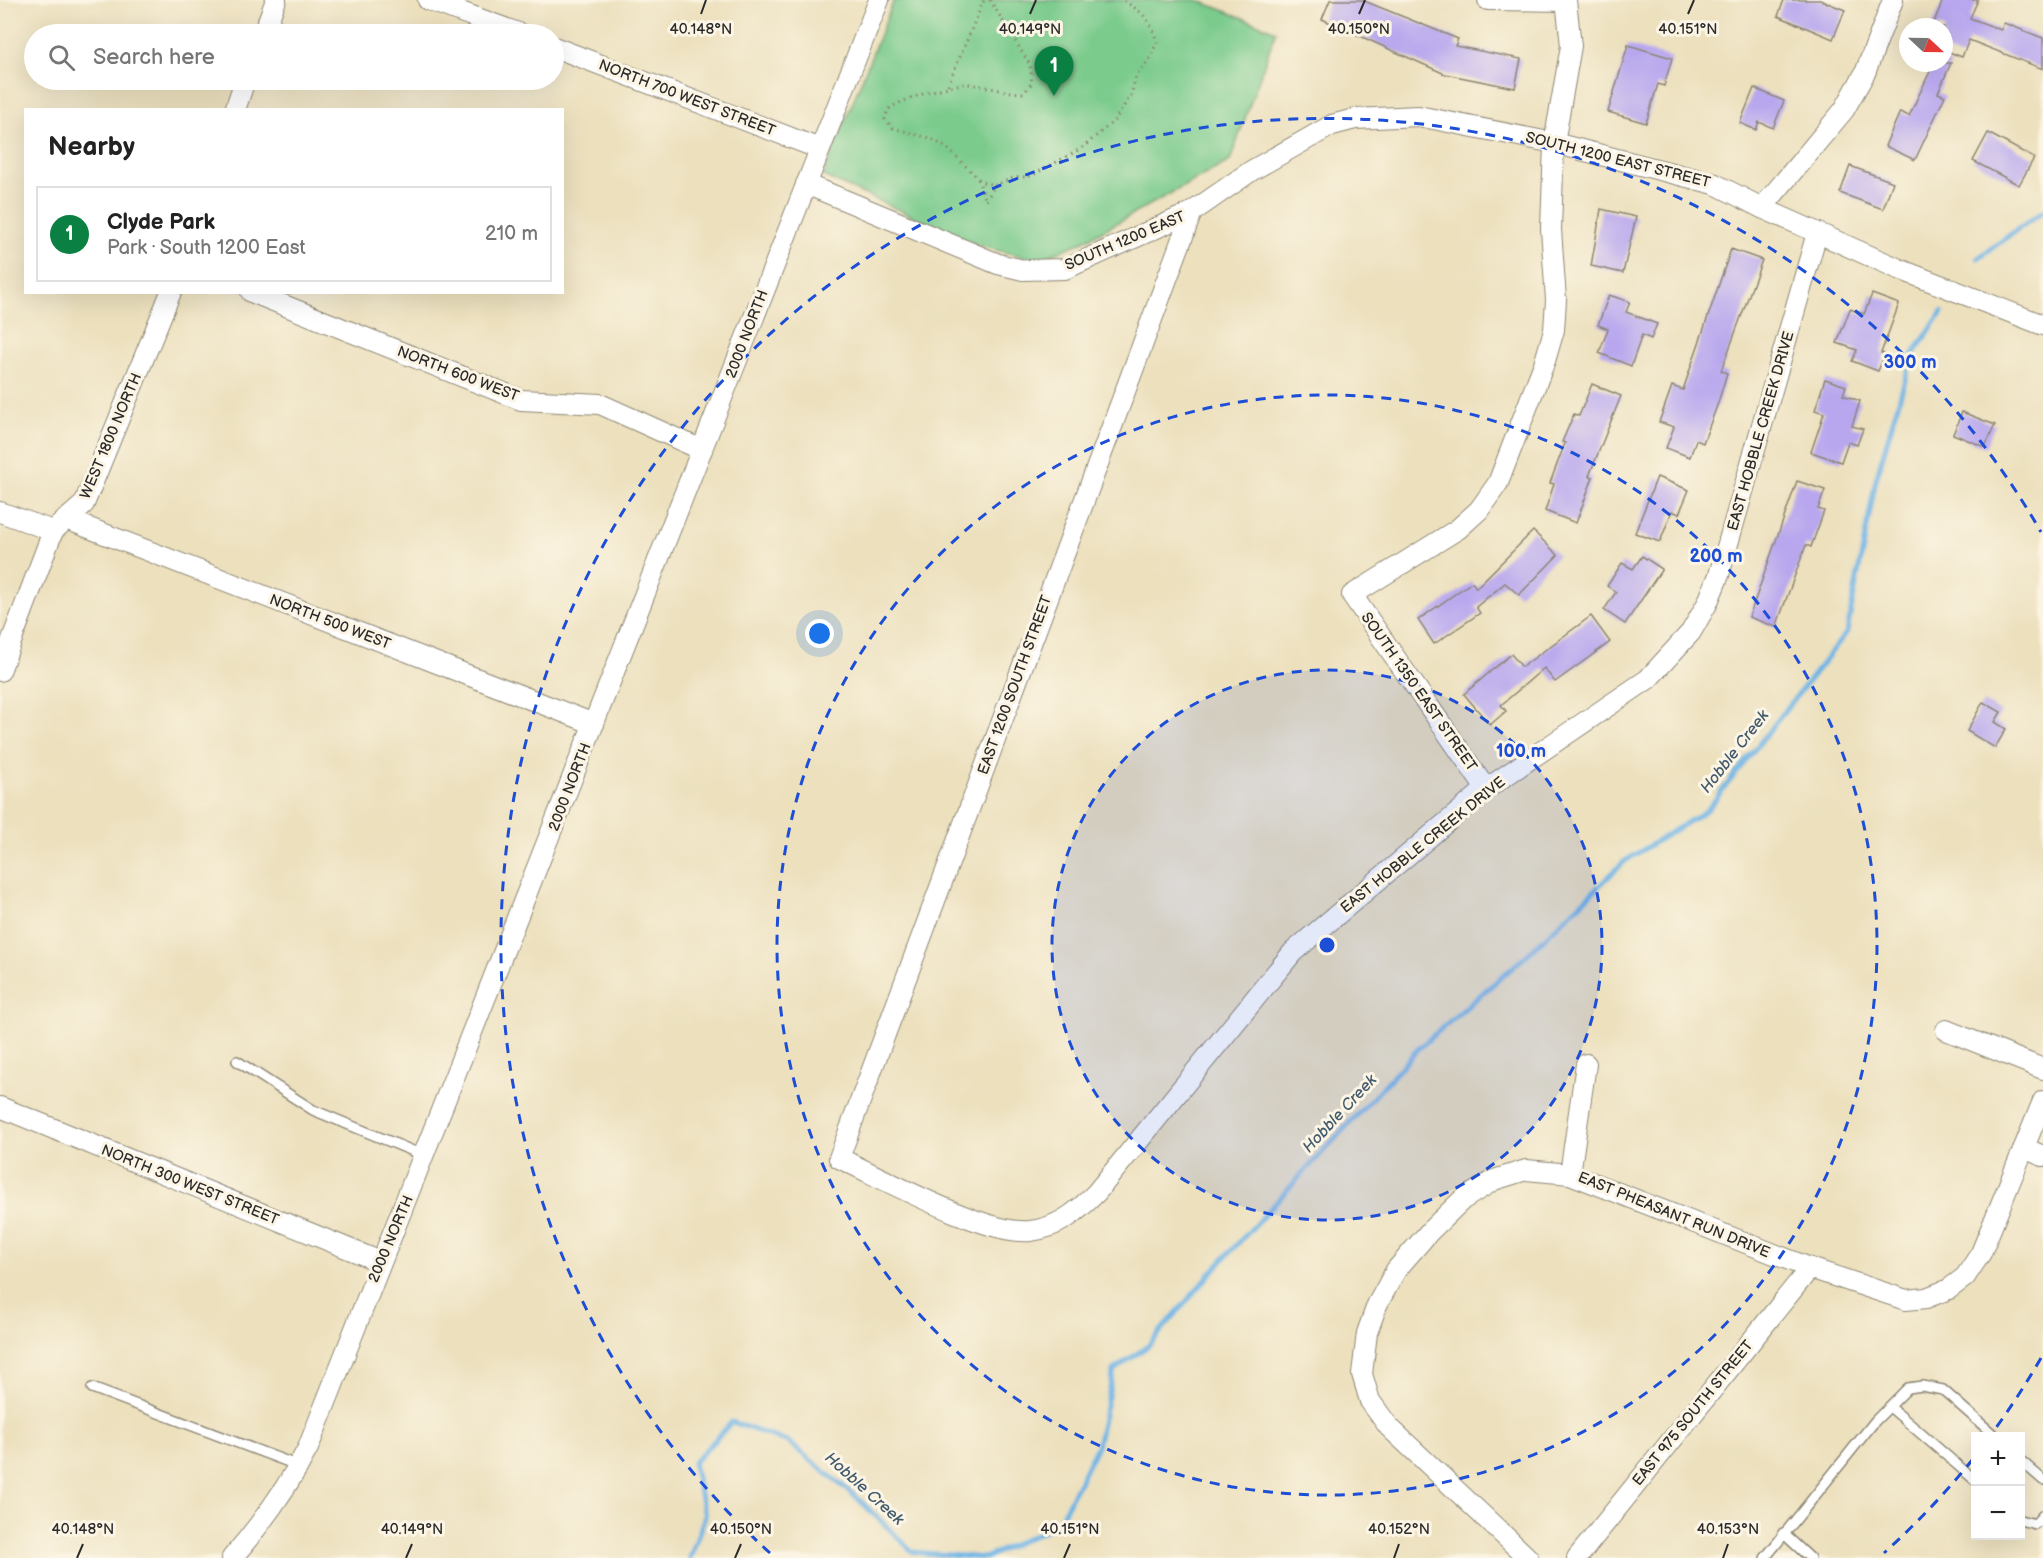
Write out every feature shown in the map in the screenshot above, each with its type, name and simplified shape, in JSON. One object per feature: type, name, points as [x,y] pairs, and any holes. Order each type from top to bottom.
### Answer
[{"type":"street","points":[[267,24],[276,0]]},
{"type":"street","points":[[428,0],[494,24]]},
{"type":"street","name":"2000 NORTH","points":[[232,1558],[268,1515],[299,1466],[425,1156],[879,0]]},
{"type":"street","points":[[1488,0],[1566,1],[1571,46],[1554,142]]},
{"type":"street","points":[[1762,208],[1844,110],[1865,73],[1893,0]]},
{"type":"street","name":"NORTH 700 WEST STREET","points":[[564,51],[820,149]]},
{"type":"street","points":[[236,108],[242,90]]},
{"type":"street","name":"SOUTH 1200 EAST STREET","points":[[1192,212],[1230,183],[1306,137],[1332,125],[1355,119],[1418,116],[1554,142],[1715,184],[1762,208],[1899,269],[2043,325]]},
{"type":"street","name":"SOUTH 1350 EAST STREET","points":[[1486,789],[1352,595],[1458,529],[1479,510],[1498,483],[1545,361],[1554,330],[1556,300],[1551,229],[1554,142]]},
{"type":"street","name":"SOUTH 1200 EAST","points":[[806,184],[987,260],[1023,270],[1065,269],[1192,212]]},
{"type":"street","name":"EAST 1200 SOUTH STREET","points":[[839,1158],[1192,212]]},
{"type":"street","name":"EAST HOBBLE CREEK DRIVE","points":[[839,1158],[978,1222],[1004,1230],[1030,1231],[1055,1225],[1077,1212],[1096,1193],[1293,952],[1486,789],[1648,679],[1682,645],[1702,614],[1719,575],[1817,233]]},
{"type":"street","name":"WEST 1800 NORTH","points":[[0,671],[60,525],[84,504],[170,294]]},
{"type":"street","name":"NORTH 600 WEST","points":[[255,294],[521,400],[600,404],[702,450]]},
{"type":"street","name":"NORTH 500 WEST","points":[[0,512],[60,525],[594,724]]},
{"type":"street","points":[[1946,1029],[2043,1068]]},
{"type":"street","points":[[1570,1174],[1586,1064]]},
{"type":"street","name":"EAST PHEASANT RUN DRIVE","points":[[1528,1558],[1389,1427],[1370,1401],[1362,1374],[1370,1324],[1377,1305],[1396,1270],[1430,1231],[1462,1200],[1494,1180],[1526,1170],[1570,1174],[1810,1268],[1906,1300],[1926,1298],[1949,1289],[1965,1277],[1982,1253],[2043,1101]]},
{"type":"street","name":"NORTH 300 WEST STREET","points":[[0,1107],[381,1262]]},
{"type":"street","points":[[2024,1148],[2043,1156]]},
{"type":"street","name":"EAST 975 SOUTH STREET","points":[[1576,1558],[1810,1268]]},
{"type":"lane","points":[[237,1061],[313,1110],[425,1156]]},
{"type":"lane","points":[[1765,1558],[1875,1421],[1908,1388],[1922,1386],[1943,1390],[1989,1432]]},
{"type":"lane","points":[[92,1388],[299,1466]]},
{"type":"lane","points":[[1890,1407],[1971,1477]]},
{"type":"lane","points":[[2025,1464],[2043,1480]]},
{"type":"lane","points":[[2025,1521],[2035,1524],[2043,1515]]},
{"type":"lane","points":[[1783,1533],[1810,1558]]},
{"type":"path","points":[[948,85],[984,0]]},
{"type":"path","points":[[990,0],[1030,65],[1032,83],[1024,93],[1008,93],[966,84],[948,85],[899,102],[887,111],[885,119],[893,128],[932,139],[947,148],[977,177],[995,185]]},
{"type":"path","points":[[977,177],[986,201],[995,185],[1013,178],[1032,176],[1082,148],[1114,121],[1131,95],[1136,76],[1149,60],[1157,42],[1151,23],[1137,9],[1122,0]]},
{"type":"green space","points":[[894,0],[1197,0],[1276,31],[1230,161],[1080,243],[1037,260],[980,246],[823,176]]},
{"type":"building","points":[[1330,0],[1362,0],[1458,39],[1455,46],[1521,59],[1515,88],[1445,74],[1322,19]]},
{"type":"building","points":[[1784,0],[1820,0],[1845,10],[1833,39],[1778,16]]},
{"type":"building","points":[[1943,0],[1978,0],[1970,18],[2001,30],[2004,23],[2043,38],[2043,69],[1969,40],[1962,57],[1953,54],[1953,18],[1936,18]]},
{"type":"building","points":[[1628,45],[1672,58],[1664,86],[1658,84],[1646,123],[1608,112]]},
{"type":"building","points":[[1930,72],[1947,72],[1938,93],[1945,96],[1915,160],[1885,146],[1900,112],[1909,116]]},
{"type":"building","points":[[1754,88],[1784,101],[1773,128],[1759,122],[1756,130],[1740,123]]},
{"type":"building","points":[[1988,133],[2034,158],[2019,185],[1973,161]]},
{"type":"building","points":[[1850,166],[1893,182],[1883,209],[1840,193]]},
{"type":"building","points":[[1601,209],[1636,217],[1623,273],[1591,266]]},
{"type":"building","points":[[1731,249],[1762,260],[1721,371],[1727,373],[1718,403],[1703,443],[1696,440],[1690,457],[1666,448],[1674,427],[1659,422],[1672,386],[1683,390]]},
{"type":"building","points":[[1872,294],[1899,304],[1881,353],[1885,354],[1878,371],[1852,361],[1857,350],[1837,343],[1850,309],[1864,314]]},
{"type":"building","points":[[1609,295],[1630,302],[1626,312],[1657,324],[1651,339],[1642,335],[1631,366],[1599,353],[1608,329],[1598,325]]},
{"type":"building","points":[[1825,379],[1846,386],[1843,395],[1860,401],[1852,426],[1863,429],[1857,445],[1848,442],[1841,462],[1811,452],[1824,413],[1815,410]]},
{"type":"building","points":[[1592,384],[1621,396],[1589,476],[1593,477],[1576,523],[1545,511],[1554,484],[1550,483],[1565,443],[1562,442],[1574,414],[1579,416]]},
{"type":"building","points":[[1962,412],[1995,425],[1985,447],[1953,434]]},
{"type":"building","points":[[1657,477],[1689,490],[1679,514],[1672,511],[1660,542],[1635,533]]},
{"type":"building","points":[[1797,481],[1825,490],[1818,509],[1824,511],[1811,547],[1806,545],[1776,627],[1749,617]]},
{"type":"building","points":[[1533,531],[1558,555],[1519,595],[1505,583],[1476,607],[1480,613],[1434,644],[1418,620],[1472,582],[1476,588]]},
{"type":"building","points":[[1642,556],[1662,569],[1625,624],[1604,610],[1616,592],[1607,586],[1622,563],[1633,569]]},
{"type":"building","points":[[1591,616],[1610,642],[1555,682],[1544,668],[1501,705],[1506,711],[1490,725],[1464,694],[1511,654],[1522,667]]},
{"type":"building","points":[[1983,702],[2001,712],[1995,722],[2006,729],[1995,748],[1967,731]]},
{"type":"waterway","name":"Hobble Creek","points":[[1978,258],[2043,211]]},
{"type":"waterway","name":"Hobble Creek","points":[[690,1558],[705,1516],[693,1463],[732,1422],[788,1442],[856,1497],[913,1552],[985,1558],[1058,1524],[1097,1446],[1114,1370],[1148,1346],[1217,1266],[1420,1047],[1527,955],[1625,861],[1707,810],[1847,632],[1876,479],[1912,356],[1942,312]]},
{"type":"place","name":"Clyde Park","points":[[1054,96]]}]
